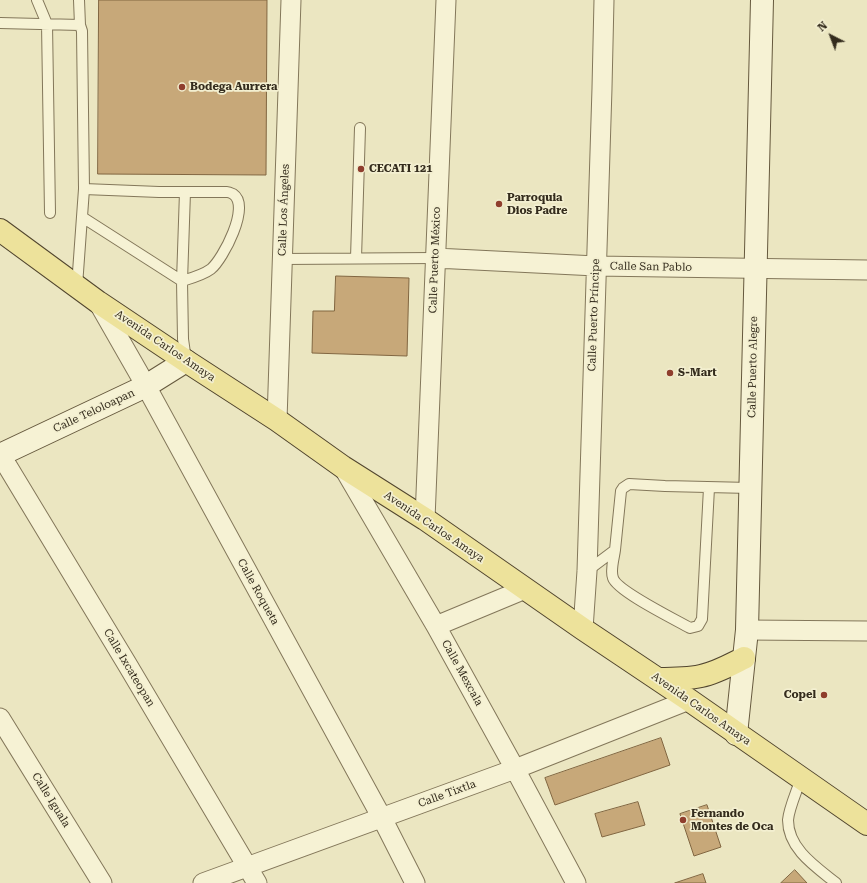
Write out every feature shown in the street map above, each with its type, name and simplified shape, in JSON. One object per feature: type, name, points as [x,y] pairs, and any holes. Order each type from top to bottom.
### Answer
[{"type":"main road","name":"Avenida Carlos Amaya","points":[[0,230],[98,302],[278,420],[343,467],[425,519],[867,824]]},
{"type":"main road","points":[[658,679],[701,676],[714,672],[744,658]]},
{"type":"street","name":"Calle Los Ángeles","points":[[278,420],[291,0]]},
{"type":"street","name":"Calle Puerto México","points":[[425,519],[446,0]]},
{"type":"street","name":"Calle Puerto Príncipe","points":[[583,629],[587,571],[604,0]]},
{"type":"street","name":"Calle Puerto Alegre","points":[[736,734],[747,630],[762,0]]},
{"type":"street","name":"Calle San Pablo","points":[[435,258],[596,266],[867,270]]},
{"type":"street","name":"Calle Roqueta","points":[[98,302],[146,386],[382,818],[415,883]]},
{"type":"street","name":"Calle Teloloapan","points":[[0,455],[146,386],[186,361]]},
{"type":"street","name":"Calle Ixcateopan","points":[[0,455],[257,883]]},
{"type":"street","name":"Calle Mexcala","points":[[343,467],[436,626],[576,883]]},
{"type":"street","points":[[436,626],[525,589]]},
{"type":"street","points":[[747,630],[867,631]]},
{"type":"street","name":"Calle Tixtla","points":[[203,883],[515,769],[689,700]]},
{"type":"street","name":"Calle Iguala","points":[[0,718],[102,883]]},
{"type":"lane","points":[[37,0],[47,24],[50,213]]},
{"type":"lane","points":[[77,287],[84,189],[83,36],[80,25],[79,0]]},
{"type":"lane","points":[[0,23],[80,25]]},
{"type":"lane","points":[[356,258],[360,128]]},
{"type":"lane","points":[[82,217],[182,281],[199,276],[210,269],[220,258],[230,242],[236,223],[239,206],[233,194],[227,192],[84,189]]},
{"type":"lane","points":[[185,192],[182,281],[183,339],[186,361]]},
{"type":"lane","points":[[282,259],[435,258]]},
{"type":"lane","points":[[709,488],[702,619],[698,626],[690,628],[652,608],[617,585],[612,576],[621,491],[626,485],[629,484],[709,488],[750,488]]},
{"type":"lane","points":[[587,571],[615,550]]},
{"type":"lane","points":[[801,778],[788,820],[789,828],[801,854],[836,883]]},
{"type":"building","name":"Bodega Aurrera","points":[[99,0],[267,0],[266,175],[98,174]]},
{"type":"building","points":[[336,276],[409,278],[407,356],[312,353],[313,311],[334,311]]},
{"type":"building","points":[[661,738],[670,765],[555,805],[545,778]]},
{"type":"building","points":[[638,802],[645,825],[602,837],[595,814]]},
{"type":"building","points":[[707,805],[721,847],[694,856],[680,814]]},
{"type":"building","points":[[795,870],[807,883],[781,883]]},
{"type":"building","points":[[703,874],[706,883],[675,883]]},
{"type":"place","name":"Bodega Aurrera","points":[[182,87]]},
{"type":"place","name":"CECATI 121","points":[[361,169]]},
{"type":"place","name":"Parroquia Dios Padre","points":[[499,204]]},
{"type":"place","name":"S-Mart","points":[[670,373]]},
{"type":"place","name":"Copel","points":[[824,695]]},
{"type":"place","name":"Fernando Montes de Oca","points":[[683,820]]}]
